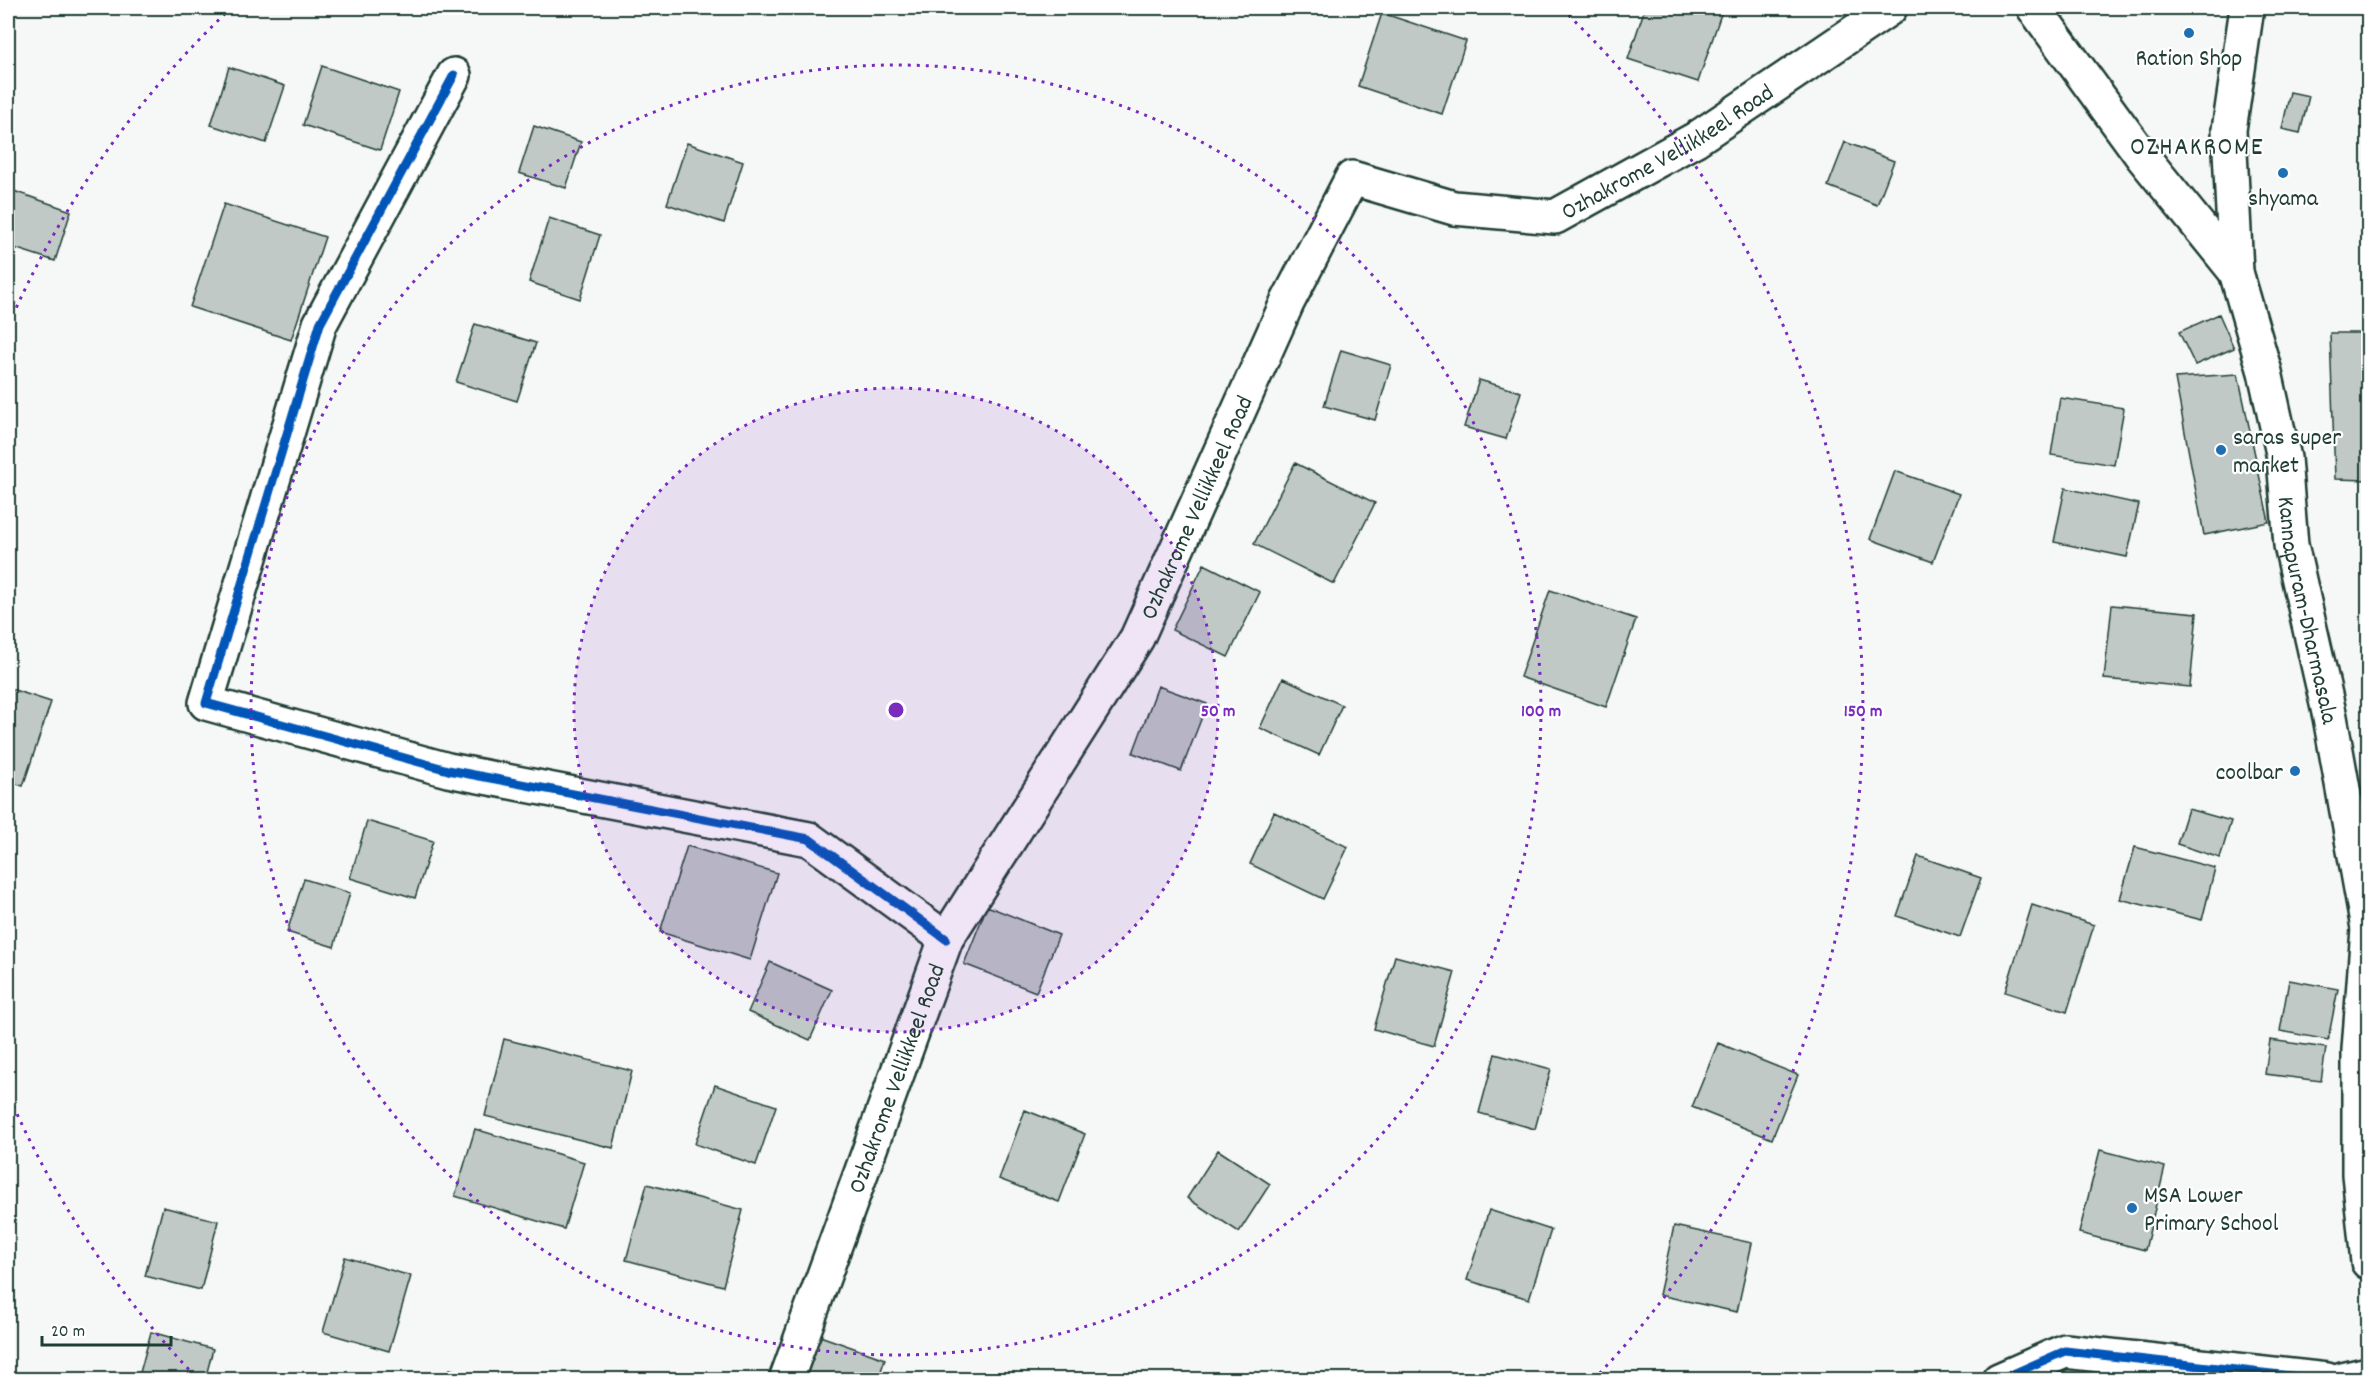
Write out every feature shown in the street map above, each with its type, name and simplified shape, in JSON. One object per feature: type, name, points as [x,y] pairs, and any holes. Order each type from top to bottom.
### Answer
[{"type":"main road","name":"Ozhakrome Vellikkeel Road","points":[[786,1380],[946,939],[1137,638],[1287,303],[1352,178],[1454,208],[1555,217],[1696,139],[1890,8]]},
{"type":"main road","points":[[2034,8],[2142,156],[2236,272]]},
{"type":"main road","name":"Kannapuram-Dharmasala","points":[[2247,8],[2229,130],[2236,272],[2265,372],[2284,458],[2291,545],[2330,717],[2368,928],[2359,1050],[2359,1174],[2368,1262]]},
{"type":"main road","points":[[454,75],[320,324],[206,703],[448,770],[809,839],[946,939]]},
{"type":"main road","points":[[1999,1380],[2065,1351],[2327,1380]]},
{"type":"main road","points":[[2342,1380],[2368,1374]]},
{"type":"building","points":[[1645,8],[1723,8],[1698,82],[1628,59]]},
{"type":"building","points":[[1382,13],[1466,41],[1442,114],[1358,86]]},
{"type":"building","points":[[322,66],[399,92],[380,150],[303,125]]},
{"type":"building","points":[[229,67],[285,86],[266,143],[211,125]]},
{"type":"building","points":[[2290,92],[2309,96],[2300,133],[2282,129]]},
{"type":"building","points":[[534,126],[581,142],[566,188],[519,173]]},
{"type":"building","points":[[1845,142],[1894,161],[1877,205],[1828,186]]},
{"type":"building","points":[[687,143],[743,162],[724,223],[667,204]]},
{"type":"building","points":[[8,189],[71,211],[55,261],[8,246]]},
{"type":"building","points":[[224,204],[325,237],[291,340],[190,307]]},
{"type":"building","points":[[549,218],[600,235],[580,299],[529,282]]},
{"type":"building","points":[[2219,314],[2234,348],[2195,365],[2179,332]]},
{"type":"building","points":[[475,324],[536,343],[517,401],[456,382]]},
{"type":"building","points":[[2330,333],[2368,333],[2368,480],[2335,479]]},
{"type":"building","points":[[1341,350],[1391,365],[1375,420],[1324,406]]},
{"type":"building","name":"saras super market","points":[[2238,374],[2269,522],[2204,535],[2175,378]]},
{"type":"building","points":[[1479,380],[1521,392],[1506,439],[1464,427]]},
{"type":"building","points":[[2060,398],[2124,408],[2114,465],[2051,455]]},
{"type":"building","points":[[1295,463],[1375,503],[1334,584],[1254,544]]},
{"type":"building","points":[[1895,471],[1959,494],[1933,562],[1870,539]]},
{"type":"building","points":[[2065,488],[2139,504],[2127,557],[2054,542]]},
{"type":"building","points":[[1204,564],[1260,592],[1228,657],[1172,630]]},
{"type":"building","points":[[1550,590],[1636,619],[1606,707],[1520,677]]},
{"type":"building","points":[[2112,605],[2197,613],[2190,687],[2104,679]]},
{"type":"building","points":[[1283,678],[1342,705],[1319,755],[1260,728]]},
{"type":"building","points":[[1158,686],[1207,704],[1181,771],[1133,753]]},
{"type":"building","points":[[8,688],[51,702],[23,786],[8,781]]},
{"type":"building","points":[[2188,809],[2231,821],[2220,858],[2177,844]]},
{"type":"building","points":[[1274,812],[1348,847],[1323,899],[1250,864]]},
{"type":"building","points":[[367,821],[433,841],[415,898],[350,878]]},
{"type":"building","points":[[687,846],[777,873],[750,960],[660,932]]},
{"type":"building","points":[[2135,847],[2215,868],[2202,920],[2120,899]]},
{"type":"building","points":[[1918,856],[1981,878],[1960,937],[1897,916]]},
{"type":"building","points":[[304,879],[350,893],[334,947],[287,932]]},
{"type":"building","points":[[2032,905],[2094,925],[2067,1012],[2005,992]]},
{"type":"building","points":[[987,906],[1059,935],[1036,992],[964,964]]},
{"type":"building","points":[[1395,956],[1455,972],[1434,1046],[1374,1029]]},
{"type":"building","points":[[770,962],[832,990],[810,1040],[748,1012]]},
{"type":"building","points":[[2289,980],[2338,989],[2328,1040],[2280,1031]]},
{"type":"building","points":[[504,1039],[632,1071],[613,1148],[485,1116]]},
{"type":"building","points":[[2270,1040],[2326,1048],[2321,1081],[2265,1074]]},
{"type":"building","points":[[1718,1043],[1798,1075],[1772,1139],[1692,1107]]},
{"type":"building","points":[[1495,1054],[1551,1069],[1535,1129],[1479,1113]]},
{"type":"building","points":[[715,1085],[776,1106],[756,1165],[695,1144]]},
{"type":"building","points":[[1025,1110],[1085,1134],[1059,1202],[999,1179]]},
{"type":"building","points":[[475,1129],[584,1162],[564,1229],[455,1196]]},
{"type":"building","points":[[1218,1150],[1270,1184],[1239,1232],[1187,1198]]},
{"type":"building","points":[[2100,1150],[2165,1167],[2145,1250],[2079,1233]]},
{"type":"building","points":[[647,1184],[743,1210],[723,1286],[626,1260]]},
{"type":"building","points":[[163,1207],[218,1221],[201,1290],[145,1276]]},
{"type":"building","points":[[1489,1210],[1551,1230],[1529,1299],[1467,1280]]},
{"type":"building","points":[[1674,1226],[1752,1243],[1737,1312],[1659,1295]]},
{"type":"building","points":[[345,1257],[411,1276],[389,1351],[323,1332]]},
{"type":"building","points":[[151,1332],[213,1349],[205,1380],[138,1380]]},
{"type":"building","points":[[820,1336],[885,1359],[878,1380],[805,1380]]},
{"type":"building","points":[[450,1369],[479,1380],[446,1380]]},
{"type":"cycle path","points":[[454,75],[320,324],[206,703],[448,770],[809,839],[946,939]]},
{"type":"cycle path","points":[[1999,1380],[2065,1351],[2327,1380]]},
{"type":"place","name":"Ration Shop","points":[[2189,33]]},
{"type":"place","name":"shyama","points":[[2283,173]]},
{"type":"place","name":"saras super market","points":[[2221,450]]},
{"type":"place","name":"coolbar","points":[[2295,771]]},
{"type":"place","name":"MSA Lower Primary School","points":[[2132,1208]]},
{"type":"district","name":"OZHAKROME","points":[[2197,145]]}]
